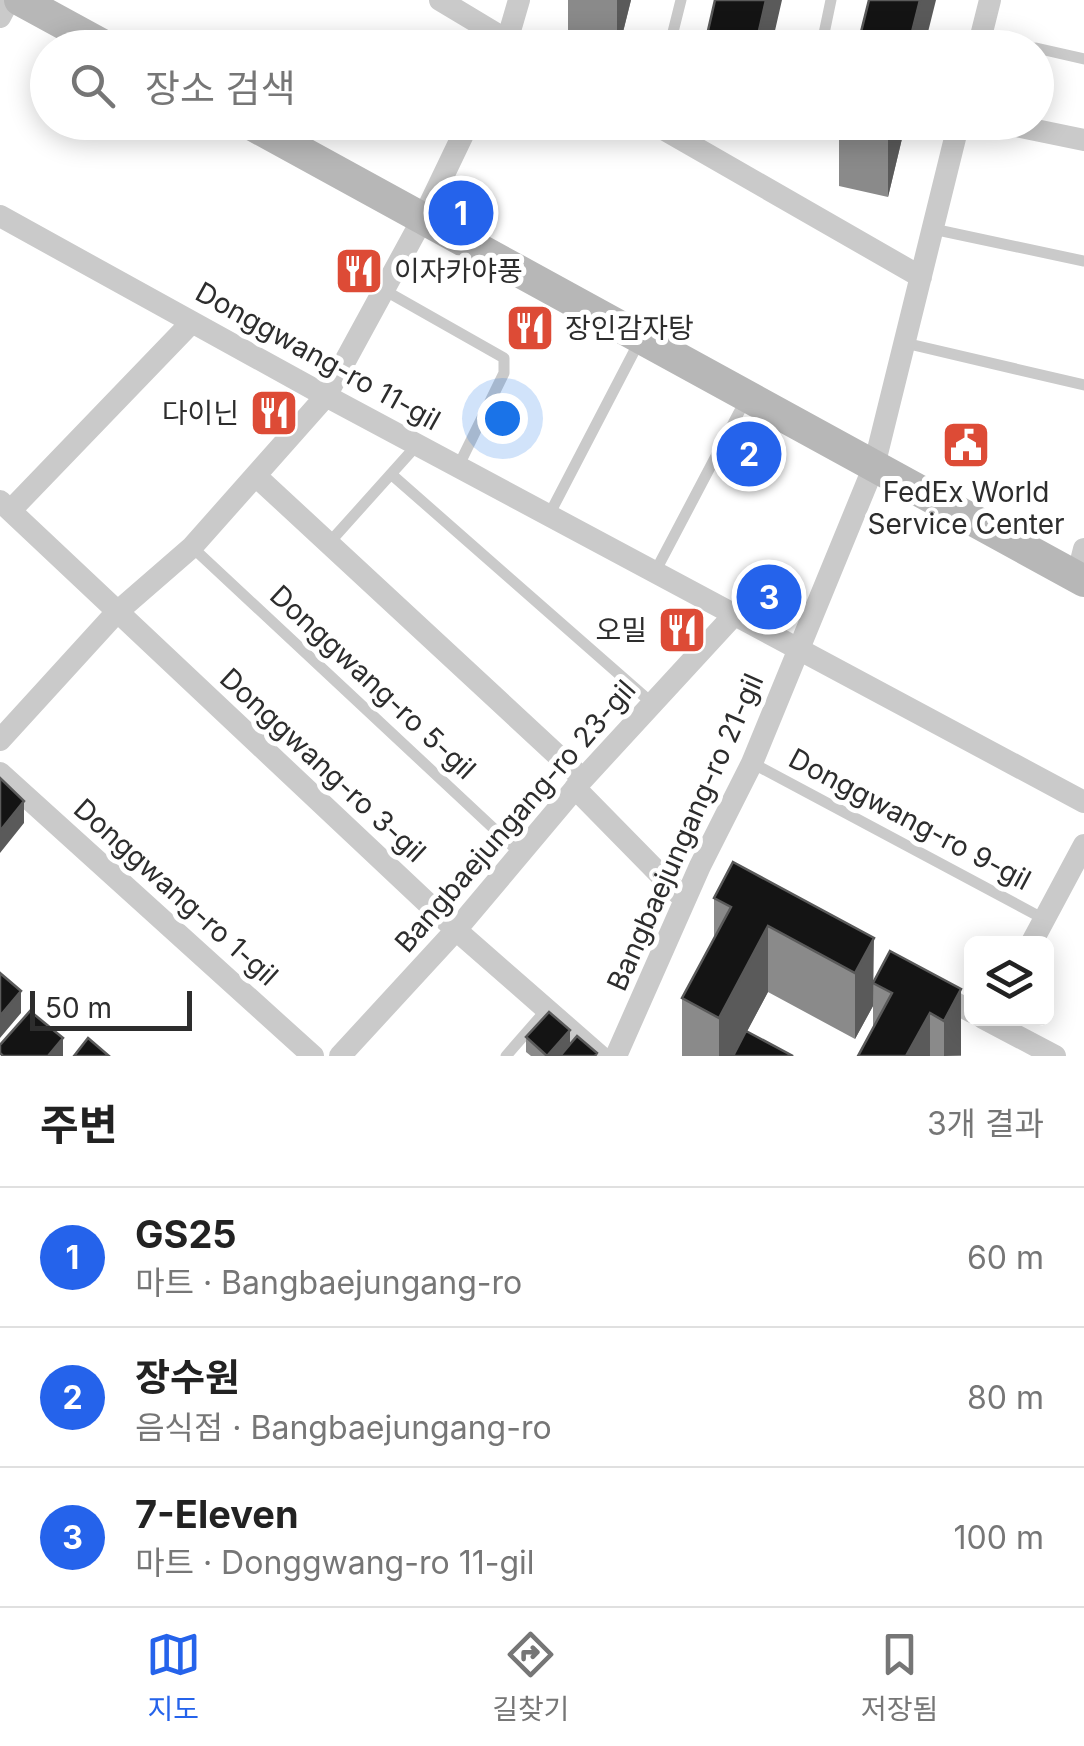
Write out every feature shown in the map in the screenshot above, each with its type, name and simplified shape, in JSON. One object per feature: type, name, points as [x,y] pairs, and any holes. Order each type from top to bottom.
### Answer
[{"type":"street","points":[[0,17],[9,0]]},
{"type":"street","points":[[20,0],[75,30]]},
{"type":"street","points":[[440,0],[487,30]]},
{"type":"street","points":[[514,30],[519,0]]},
{"type":"street","points":[[982,30],[990,0]]},
{"type":"street","points":[[1054,134],[1084,140]]},
{"type":"street","points":[[280,140],[874,466],[1082,569]]},
{"type":"street","points":[[0,740],[116,613],[192,548],[326,396],[460,140]]},
{"type":"street","points":[[682,140],[921,277]]},
{"type":"street","name":"Bangbaejungang-ro 21-gil","points":[[616,1056],[685,900],[709,870],[874,466],[955,140]]},
{"type":"street","name":"Donggwang-ro 11-gil","points":[[0,216],[326,396],[1084,802]]},
{"type":"street","name":"Donggwang-ro 3-gil","points":[[192,322],[5,506],[456,930],[600,1056]]},
{"type":"street","points":[[256,476],[580,784],[685,900]]},
{"type":"street","name":"Bangbaejungang-ro 23-gil","points":[[340,1056],[734,614]]},
{"type":"street","name":"Donggwang-ro 1-gil","points":[[0,773],[312,1056]]},
{"type":"street","points":[[1035,936],[1084,845]]},
{"type":"street","points":[[920,985],[964,1008]]},
{"type":"street","points":[[999,1026],[1055,1056]]},
{"type":"lane","points":[[674,30],[681,0]]},
{"type":"lane","points":[[825,30],[831,0]]},
{"type":"lane","points":[[1054,52],[1084,59]]},
{"type":"lane","points":[[933,229],[1084,261]]},
{"type":"lane","points":[[384,290],[504,358],[504,374],[458,466]]},
{"type":"lane","points":[[548,515],[641,338]]},
{"type":"lane","points":[[905,343],[1084,385]]},
{"type":"lane","points":[[655,572],[747,396]]},
{"type":"lane","points":[[329,543],[418,445]]},
{"type":"lane","points":[[392,474],[652,704]]},
{"type":"lane","name":"Donggwang-ro 5-gil","points":[[192,548],[520,853]]},
{"type":"lane","name":"Donggwang-ro 9-gil","points":[[752,763],[1044,919]]},
{"type":"lane","points":[[506,1056],[547,1009]]},
{"type":"building","points":[[715,0],[766,0],[759,30],[708,30]]},
{"type":"building","points":[[869,0],[920,0],[912,30],[862,30]]},
{"type":"building","points":[[0,778],[24,801],[0,831]]},
{"type":"building","points":[[733,862],[874,938],[855,973],[768,926],[719,1018],[682,998],[731,907],[714,898]]},
{"type":"building","points":[[890,951],[961,989],[944,1021],[930,1013],[906,1056],[858,1056],[892,993],[873,983]]},
{"type":"building","points":[[0,973],[21,991],[0,1016]]},
{"type":"building","points":[[30,1011],[63,1038],[48,1056],[3,1056],[0,1045]]},
{"type":"building","points":[[549,1012],[570,1030],[547,1056],[526,1037]]},
{"type":"building","points":[[746,1031],[793,1056],[733,1056]]},
{"type":"building","points":[[577,1036],[597,1053],[595,1056],[560,1056]]},
{"type":"building","points":[[88,1038],[109,1056],[74,1056]]},
{"type":"place","name":"GS25","points":[[461,213]]},
{"type":"place","name":"이자카야풍","points":[[359,271]]},
{"type":"place","name":"장인감자탕","points":[[530,328]]},
{"type":"place","name":"다이닌","points":[[274,413]]},
{"type":"place","name":"FedEx World Service Center","points":[[966,445]]},
{"type":"place","name":"장수원","points":[[749,454]]},
{"type":"place","name":"7-Eleven","points":[[769,597]]},
{"type":"place","name":"오밀","points":[[682,630]]}]
